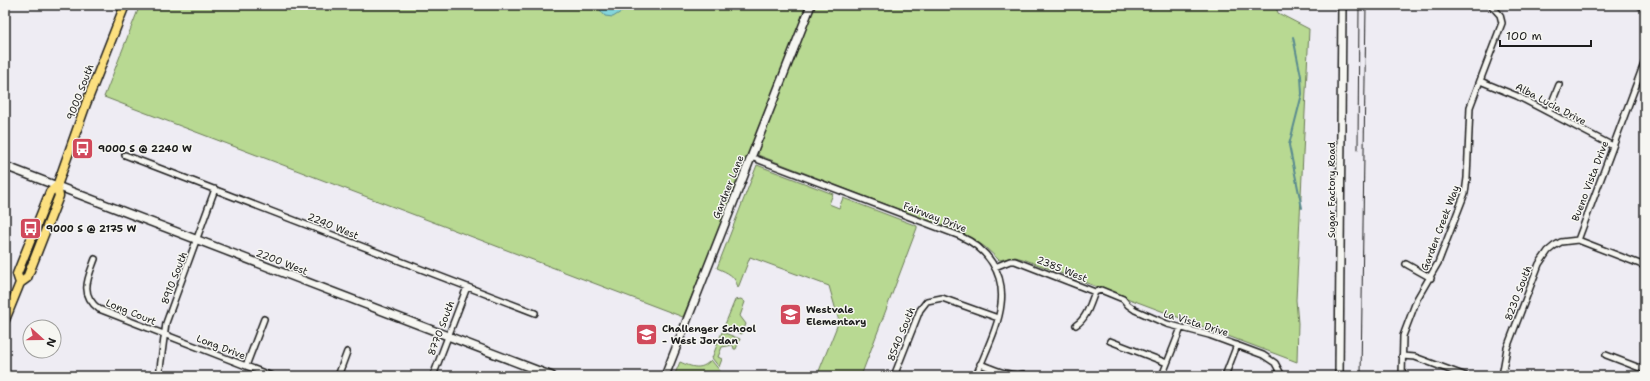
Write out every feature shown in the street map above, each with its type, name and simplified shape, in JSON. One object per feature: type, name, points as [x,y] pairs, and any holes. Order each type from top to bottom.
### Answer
[{"type":"main road","name":"9000 South","points":[[5,320],[20,283],[17,274],[50,192],[57,186],[86,104],[124,5]]},
{"type":"street","name":"Gardner Lane","points":[[665,376],[811,5]]},
{"type":"street","name":"Sugar Factory Road","points":[[1339,376],[1342,5]]},
{"type":"street","name":"Garden Creek Way","points":[[1402,376],[1403,336],[1417,299],[1431,278],[1438,263],[1467,186],[1470,113],[1473,99],[1502,23],[1500,15],[1491,5]]},
{"type":"street","points":[[1641,5],[1645,6]]},
{"type":"street","name":"Bueno Vista Drive","points":[[1578,240],[1645,61]]},
{"type":"street","name":"Alba Lucia Drive","points":[[1480,81],[1507,91],[1613,146]]},
{"type":"street","points":[[1548,112],[1559,85]]},
{"type":"street","name":"2240 West","points":[[125,155],[535,313]]},
{"type":"street","name":"Fairway Drive","points":[[751,157],[967,240],[982,250],[995,267],[1000,277],[1002,290],[998,318],[976,376]]},
{"type":"street","name":"2200 West","points":[[5,166],[552,376]]},
{"type":"street","name":"8910 South","points":[[159,376],[166,323],[194,251],[196,240],[215,189]]},
{"type":"street","points":[[1578,240],[1645,266]]},
{"type":"street","name":"8230 South","points":[[1502,376],[1507,348],[1543,257],[1554,246],[1561,242],[1578,240]]},
{"type":"street","name":"Long Court","points":[[96,259],[87,281],[86,288],[88,296],[94,305],[103,311],[164,334]]},
{"type":"street","name":"2385 West","points":[[995,267],[1010,261],[1015,261],[1095,292],[1101,290],[1122,299]]},
{"type":"street","points":[[1406,264],[1431,278]]},
{"type":"street","name":"8770 South","points":[[433,376],[467,287]]},
{"type":"street","points":[[1076,325],[1082,322],[1095,292]]},
{"type":"street","name":"8540 South","points":[[894,376],[920,310],[927,301],[942,298],[998,318]]},
{"type":"street","name":"La Vista Drive","points":[[1122,299],[1128,305],[1152,318],[1237,345],[1270,359],[1278,367],[1282,376]]},
{"type":"street","points":[[246,366],[264,319]]},
{"type":"street","points":[[1162,376],[1180,328]]},
{"type":"street","name":"Long Drive","points":[[164,334],[272,376]]},
{"type":"street","points":[[1110,341],[1167,363]]},
{"type":"street","points":[[1225,376],[1237,345]]},
{"type":"street","points":[[338,376],[347,352]]},
{"type":"street","points":[[1606,355],[1645,370]]},
{"type":"street","points":[[1402,356],[1415,357],[1466,376]]},
{"type":"street","points":[[980,364],[1017,376],[1023,374]]},
{"type":"green space","points":[[140,5],[1275,5],[1278,13],[1309,29],[1296,300],[1298,323],[1297,362],[1023,259],[1015,257],[999,260],[985,247],[970,237],[758,155],[759,152],[752,150],[683,317],[104,97]]},
{"type":"green space","points":[[757,165],[833,194],[829,204],[839,208],[843,198],[917,226],[861,376],[822,376],[819,371],[839,321],[829,286],[750,257],[738,288],[733,277],[717,268]]},
{"type":"green space","points":[[741,299],[745,302],[740,316],[746,324],[742,334],[724,327],[735,300]]},
{"type":"green space","points":[[722,332],[740,339],[736,349],[734,349],[733,345],[722,347],[718,357],[722,359],[719,367],[712,358]]},
{"type":"green space","points":[[711,360],[724,376],[674,376],[680,362],[700,367],[704,366]]},
{"type":"water","points":[[596,5],[632,5],[613,17],[605,16]]},
{"type":"waterway","points":[[1276,5],[1277,9]]},
{"type":"waterway","points":[[1293,37],[1301,76],[1302,94],[1289,145],[1302,208]]},
{"type":"tram line","points":[[1358,149],[1359,5]]},
{"type":"tram line","points":[[1361,376],[1366,5]]},
{"type":"place","name":"9000 S @ 2240 W","points":[[83,148]]},
{"type":"place","name":"9000 S @ 2175 W","points":[[30,228]]},
{"type":"place","name":"Westvale Elementary","points":[[791,315]]},
{"type":"place","name":"Challenger School - West Jordan","points":[[647,334]]}]
